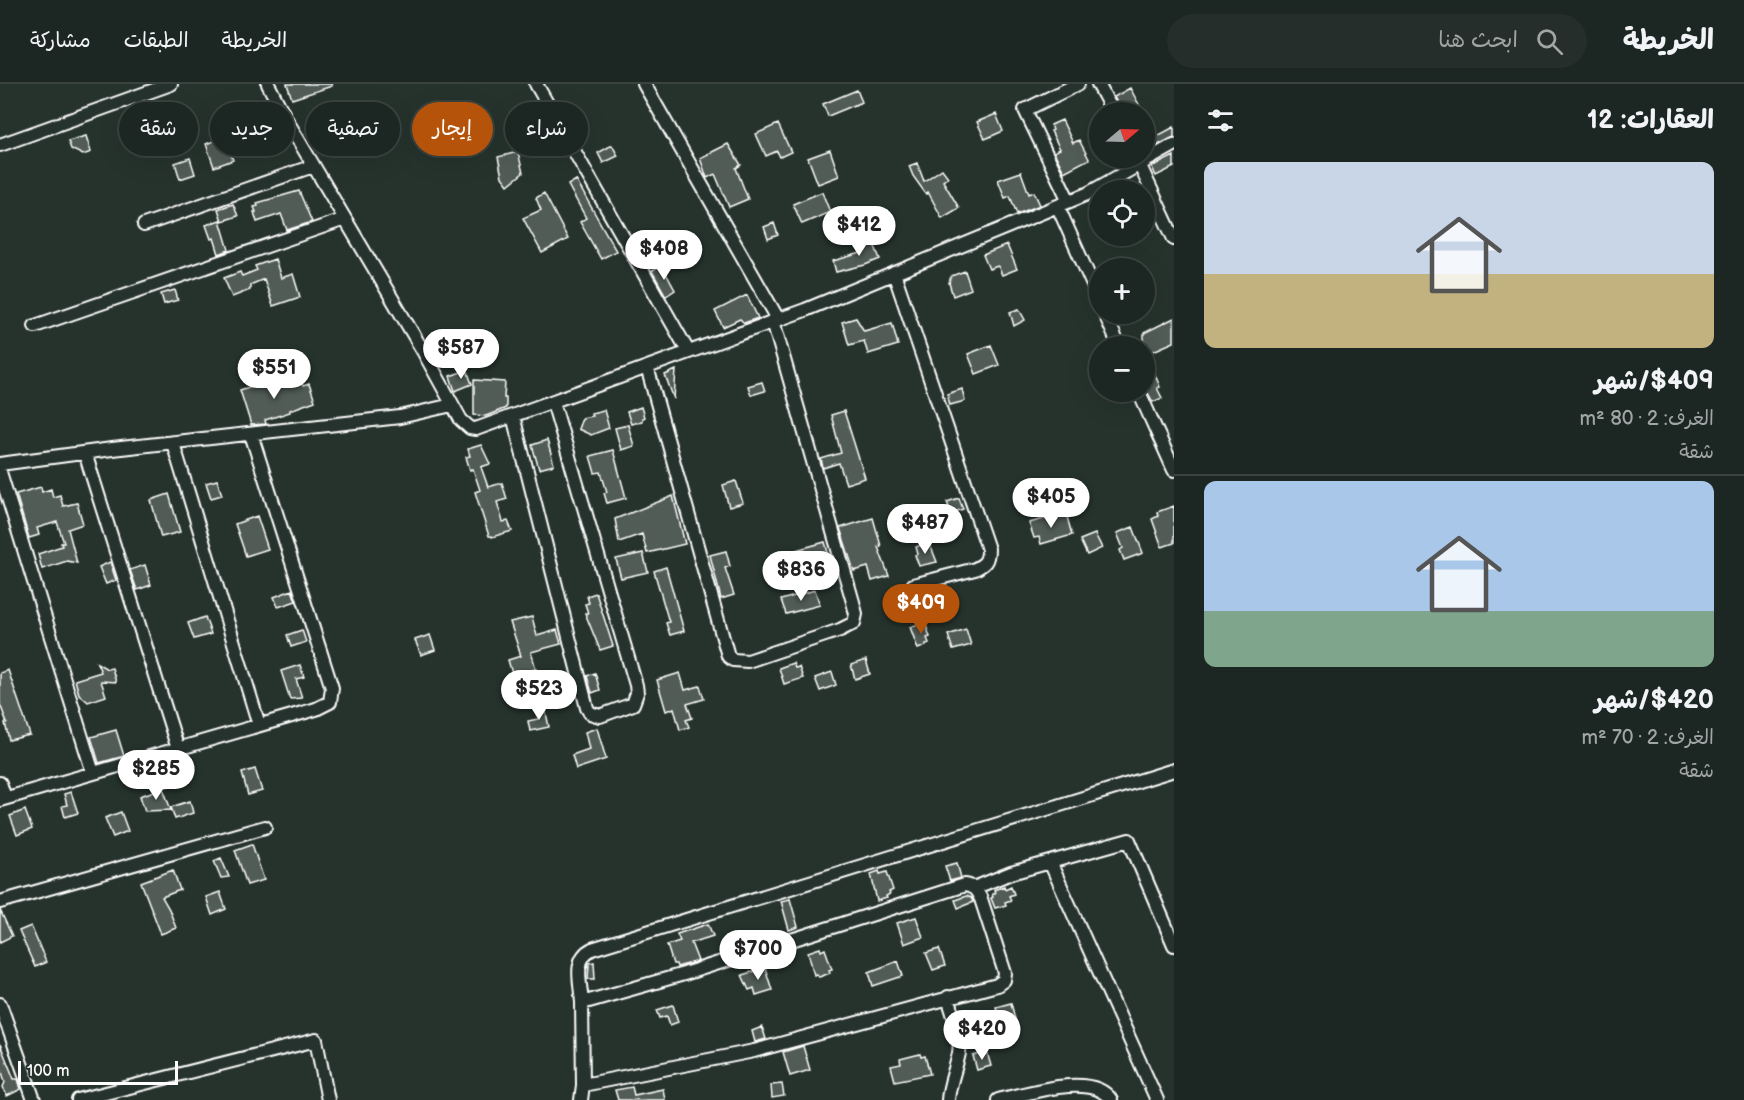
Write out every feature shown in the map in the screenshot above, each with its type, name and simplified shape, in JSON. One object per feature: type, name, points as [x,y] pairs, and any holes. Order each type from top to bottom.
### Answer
[{"type":"street","points":[[0,145],[171,84]]},
{"type":"street","points":[[268,84],[452,405],[464,424],[476,429],[776,320],[894,273],[1087,195],[1128,168]]},
{"type":"street","points":[[536,84],[688,351]]},
{"type":"street","points":[[644,84],[776,320],[854,602],[856,614],[854,623],[840,630],[748,661],[734,660],[728,656],[647,367]]},
{"type":"street","points":[[1078,84],[1025,110],[1089,271]]},
{"type":"street","points":[[1098,84],[1108,102]]},
{"type":"street","points":[[1155,153],[1174,145]]},
{"type":"street","points":[[144,225],[314,166]]},
{"type":"street","points":[[1141,168],[1174,239]]},
{"type":"street","points":[[35,326],[345,219]]},
{"type":"street","points":[[894,273],[988,549],[988,559],[975,569],[913,585]]},
{"type":"street","points":[[513,416],[587,708],[590,713],[600,716],[633,704],[637,693],[636,685],[553,402]]},
{"type":"street","points":[[1145,402],[1168,444],[1174,470]]},
{"type":"street","points":[[0,464],[400,417],[452,405]]},
{"type":"street","points":[[0,783],[3,799],[259,725],[330,702],[332,692],[251,434]]},
{"type":"street","points":[[173,443],[259,725]]},
{"type":"street","points":[[85,453],[178,749]]},
{"type":"street","points":[[0,472],[93,773]]},
{"type":"street","points":[[581,1100],[583,1085],[582,1003],[579,964],[584,953],[1174,770]]},
{"type":"street","points":[[0,902],[264,827]]},
{"type":"street","points":[[974,888],[1011,873],[1129,840],[1174,945]]},
{"type":"street","points":[[1050,862],[1157,1100]]},
{"type":"street","points":[[582,1003],[684,974],[965,885],[974,888],[981,899],[1005,976],[1002,983],[997,985],[754,1051],[583,1085]]},
{"type":"street","points":[[948,997],[959,1036],[960,1052],[951,1079],[948,1100]]},
{"type":"street","points":[[0,1006],[34,1100]]},
{"type":"street","points":[[78,1100],[316,1040],[328,1100]]},
{"type":"street","points":[[998,1100],[1068,1086],[1089,1086],[1108,1094],[1112,1100]]},
{"type":"building","points":[[287,84],[332,84],[332,86],[292,99]]},
{"type":"building","points":[[1130,88],[1138,102],[1117,102],[1114,97]]},
{"type":"building","points":[[857,90],[862,102],[828,116],[823,104]]},
{"type":"building","points":[[996,114],[1003,131],[985,139],[977,122]]},
{"type":"building","points":[[1062,120],[1073,143],[1079,140],[1089,159],[1064,172],[1054,152],[1060,149],[1051,131],[1053,130],[1051,125]]},
{"type":"building","points":[[778,124],[791,152],[780,157],[777,151],[766,156],[756,134]]},
{"type":"building","points":[[1174,127],[1174,137],[1155,146],[1155,137]]},
{"type":"building","points":[[86,136],[91,152],[83,155],[71,149],[68,141]]},
{"type":"building","points":[[210,143],[210,156],[206,144]]},
{"type":"building","points":[[728,144],[741,165],[736,168],[748,199],[729,207],[715,174],[707,178],[700,158]]},
{"type":"building","points":[[612,145],[618,156],[603,163],[598,153]]},
{"type":"building","points":[[830,150],[839,176],[818,184],[808,158]]},
{"type":"building","points":[[210,156],[232,156],[233,160],[214,167]]},
{"type":"building","points":[[519,156],[523,173],[508,185],[502,177],[498,157]]},
{"type":"building","points":[[1174,156],[1174,167],[1156,176],[1152,168]]},
{"type":"building","points":[[190,158],[195,174],[180,179],[175,163]]},
{"type":"building","points":[[917,163],[924,181],[942,169],[948,177],[943,181],[959,208],[942,218],[928,192],[926,194],[913,176],[909,166]]},
{"type":"building","points":[[1021,172],[1029,194],[1034,192],[1040,205],[1017,214],[1010,196],[1005,198],[998,180]]},
{"type":"building","points":[[576,180],[616,251],[601,259],[580,222],[586,218],[568,185]]},
{"type":"building","points":[[299,191],[312,222],[287,230],[281,214],[257,222],[254,207],[258,206],[257,203]]},
{"type":"building","points":[[822,192],[830,212],[802,224],[793,204]]},
{"type":"building","points":[[544,193],[568,239],[542,253],[523,218],[541,210],[536,198]]},
{"type":"building","points":[[233,204],[238,216],[222,221],[218,209]]},
{"type":"building","points":[[220,220],[229,250],[219,254],[214,238],[211,239],[206,225]]},
{"type":"building","points":[[774,223],[778,235],[768,239],[764,227]]},
{"type":"building","points":[[670,231],[681,255],[668,260],[658,237]]},
{"type":"building","points":[[872,239],[880,259],[836,272],[833,261],[861,253],[857,245]]},
{"type":"building","points":[[1007,245],[1017,269],[1002,275],[998,266],[989,269],[983,255]]},
{"type":"building","points":[[275,259],[281,278],[293,274],[300,297],[273,306],[264,279],[250,285],[250,290],[232,297],[224,278],[240,272],[242,276],[257,270],[255,266]]},
{"type":"building","points":[[662,266],[675,290],[666,296],[652,271]]},
{"type":"building","points":[[965,271],[971,289],[953,296],[949,283],[951,276]]},
{"type":"building","points":[[175,290],[178,300],[164,304],[161,294]]},
{"type":"building","points":[[747,295],[758,318],[744,323],[740,319],[723,327],[715,311]]},
{"type":"building","points":[[1019,309],[1025,320],[1014,326],[1010,312]]},
{"type":"building","points":[[856,318],[864,331],[892,323],[898,345],[868,354],[864,341],[849,345],[842,322]]},
{"type":"building","points":[[1174,318],[1174,342],[1155,350],[1155,336],[1144,336],[1144,333]]},
{"type":"building","points":[[991,345],[999,365],[976,374],[968,354]]},
{"type":"building","points":[[467,370],[472,384],[455,391],[450,376]]},
{"type":"building","points":[[676,370],[674,399],[665,375]]},
{"type":"building","points":[[1155,374],[1160,387],[1157,388],[1162,398],[1155,401]]},
{"type":"building","points":[[279,377],[282,387],[301,380],[303,386],[309,384],[315,401],[265,420],[266,424],[251,425],[240,390]]},
{"type":"building","points":[[474,380],[505,382],[506,408],[486,416],[474,415]]},
{"type":"building","points":[[762,382],[765,391],[751,395],[748,386]]},
{"type":"building","points":[[962,389],[965,401],[950,405],[947,394]]},
{"type":"building","points":[[641,407],[644,417],[642,421],[631,424],[627,412]]},
{"type":"building","points":[[604,410],[609,428],[591,435],[578,429],[582,418]]},
{"type":"building","points":[[844,411],[865,478],[846,484],[839,463],[823,468],[821,459],[841,453],[831,415]]},
{"type":"building","points":[[628,425],[634,446],[621,450],[615,428]]},
{"type":"building","points":[[547,440],[554,465],[539,469],[532,445]]},
{"type":"building","points":[[481,445],[490,464],[481,467],[488,487],[502,483],[507,499],[497,502],[503,522],[508,521],[512,531],[492,537],[489,536],[475,492],[480,490],[466,457],[470,456],[468,449]]},
{"type":"building","points":[[613,450],[626,498],[607,503],[604,493],[607,492],[601,472],[595,473],[590,456]]},
{"type":"building","points":[[217,480],[222,495],[211,498],[206,483]]},
{"type":"building","points":[[736,481],[743,503],[729,507],[723,485]]},
{"type":"building","points":[[41,487],[42,492],[51,489],[53,497],[60,495],[63,506],[77,503],[83,524],[68,529],[77,563],[67,561],[42,569],[38,554],[62,546],[61,543],[64,543],[57,522],[37,528],[39,535],[29,538],[16,494]]},
{"type":"building","points":[[169,494],[180,532],[161,537],[151,500]]},
{"type":"building","points":[[673,496],[685,544],[647,553],[642,534],[619,542],[615,519]]},
{"type":"building","points":[[959,498],[963,509],[951,513],[947,502]]},
{"type":"building","points":[[1174,506],[1174,543],[1162,547],[1152,519],[1158,516],[1157,512]]},
{"type":"building","points":[[1066,513],[1072,535],[1041,544],[1039,537],[1034,538],[1029,523]]},
{"type":"building","points":[[257,516],[268,549],[246,556],[235,524]]},
{"type":"building","points":[[873,518],[881,546],[878,547],[889,576],[872,581],[868,567],[854,571],[840,528]]},
{"type":"building","points":[[1133,527],[1143,553],[1124,560],[1120,550],[1123,548],[1117,533]]},
{"type":"building","points":[[1095,534],[1102,548],[1087,555],[1080,540]]},
{"type":"building","points":[[825,542],[830,560],[801,568],[796,550]]},
{"type":"building","points":[[929,542],[937,562],[919,566],[915,555],[918,554],[916,547]]},
{"type":"building","points":[[726,551],[730,566],[725,568],[734,595],[721,599],[710,555]]},
{"type":"building","points":[[643,553],[648,572],[621,578],[616,559]]},
{"type":"building","points":[[110,562],[116,580],[106,584],[99,567]]},
{"type":"building","points":[[145,565],[151,585],[137,590],[130,570]]},
{"type":"building","points":[[666,567],[684,631],[670,635],[666,623],[669,622],[654,571]]},
{"type":"building","points":[[292,590],[296,601],[278,607],[274,597]]},
{"type":"building","points":[[815,590],[820,605],[786,614],[781,600]]},
{"type":"building","points":[[596,593],[613,646],[600,650],[585,613],[588,613],[585,604],[589,603],[587,596]]},
{"type":"building","points":[[205,617],[211,634],[194,639],[188,623]]},
{"type":"building","points":[[532,617],[537,636],[557,630],[561,644],[531,652],[536,669],[525,672],[526,676],[514,680],[508,660],[521,656],[510,622]]},
{"type":"building","points":[[925,622],[930,637],[927,638],[929,643],[918,649],[910,627]]},
{"type":"building","points":[[966,629],[971,645],[953,650],[948,635]]},
{"type":"building","points":[[302,630],[306,642],[291,647],[287,635]]},
{"type":"building","points":[[430,635],[435,650],[421,655],[415,640]]},
{"type":"building","points":[[866,660],[870,674],[855,679],[851,665]]},
{"type":"building","points":[[97,663],[107,669],[112,668],[116,682],[101,681],[106,696],[88,702],[79,694],[75,680],[101,672]]},
{"type":"building","points":[[793,663],[795,668],[799,667],[803,678],[784,684],[779,668]]},
{"type":"building","points":[[300,665],[304,677],[296,679],[302,698],[290,699],[281,671]]},
{"type":"building","points":[[8,670],[30,735],[9,740],[5,723],[7,723],[0,704],[0,673]]},
{"type":"building","points":[[832,672],[836,685],[820,691],[815,678]]},
{"type":"building","points":[[595,673],[600,690],[592,693],[587,676]]},
{"type":"building","points":[[680,673],[685,690],[700,686],[704,699],[687,704],[692,718],[686,720],[689,727],[680,730],[674,708],[666,711],[657,680]]},
{"type":"building","points":[[545,708],[549,727],[530,731],[528,721],[538,719],[536,709]]},
{"type":"building","points":[[597,728],[606,759],[576,769],[572,755],[589,749],[585,732]]},
{"type":"building","points":[[116,730],[124,756],[99,763],[91,737]]},
{"type":"building","points":[[174,760],[180,778],[173,780],[175,784],[166,787],[159,765]]},
{"type":"building","points":[[255,769],[262,791],[248,795],[242,773]]},
{"type":"building","points":[[163,788],[171,810],[145,811],[140,796]]},
{"type":"building","points":[[71,792],[78,813],[65,817],[62,806],[67,805],[64,794]]},
{"type":"building","points":[[190,801],[193,813],[175,819],[171,807]]},
{"type":"building","points":[[25,810],[32,829],[17,835],[10,816]]},
{"type":"building","points":[[121,812],[128,831],[113,837],[105,818]]},
{"type":"building","points":[[252,844],[264,880],[247,885],[235,850]]},
{"type":"building","points":[[221,858],[229,877],[221,878],[214,861]]},
{"type":"building","points":[[957,863],[961,878],[950,881],[945,866]]},
{"type":"building","points":[[173,870],[180,890],[162,897],[176,928],[161,934],[141,882]]},
{"type":"building","points":[[879,871],[880,874],[887,872],[893,890],[886,896],[887,898],[877,901],[871,874]]},
{"type":"building","points":[[1004,886],[1005,889],[1011,886],[1014,894],[1009,896],[1011,900],[1005,902],[1006,905],[995,908],[991,898],[992,894],[995,893],[994,890]]},
{"type":"building","points":[[220,892],[226,909],[212,915],[206,897]]},
{"type":"building","points":[[966,896],[973,902],[958,908],[955,900]]},
{"type":"building","points":[[790,899],[798,927],[789,930],[781,901]]},
{"type":"building","points":[[0,910],[12,936],[0,942]]},
{"type":"building","points":[[916,917],[923,937],[904,944],[897,923]]},
{"type":"building","points":[[708,924],[713,936],[691,943],[698,961],[677,967],[673,964],[667,945],[680,941],[677,934]]},
{"type":"building","points":[[31,926],[46,962],[35,967],[19,931]]},
{"type":"building","points":[[820,948],[821,951],[825,949],[832,969],[829,970],[830,973],[819,977],[817,974],[814,975],[808,952]]},
{"type":"building","points":[[939,949],[945,966],[933,970],[926,953]]},
{"type":"building","points":[[898,961],[903,976],[873,986],[869,972]]},
{"type":"building","points":[[594,962],[595,979],[588,979],[589,963]]},
{"type":"building","points":[[765,968],[772,990],[756,995],[754,988],[749,990],[742,975]]},
{"type":"building","points":[[1011,1003],[1016,1023],[1001,1027],[996,1007]]},
{"type":"building","points":[[673,1005],[678,1022],[670,1025],[667,1016],[660,1018],[657,1010]]},
{"type":"building","points":[[762,1027],[766,1039],[755,1042],[752,1031]]},
{"type":"building","points":[[0,1044],[14,1079],[18,1079],[21,1089],[7,1096],[3,1087],[5,1082],[0,1065]]},
{"type":"building","points":[[803,1046],[810,1070],[790,1076],[783,1052]]},
{"type":"building","points":[[987,1052],[991,1066],[977,1070],[973,1056]]},
{"type":"building","points":[[920,1054],[921,1057],[925,1056],[930,1074],[895,1081],[891,1066],[901,1064],[900,1059]]},
{"type":"building","points":[[782,1084],[784,1096],[772,1098],[771,1085]]},
{"type":"building","points":[[632,1087],[634,1095],[663,1089],[665,1100],[618,1100],[615,1090]]}]
